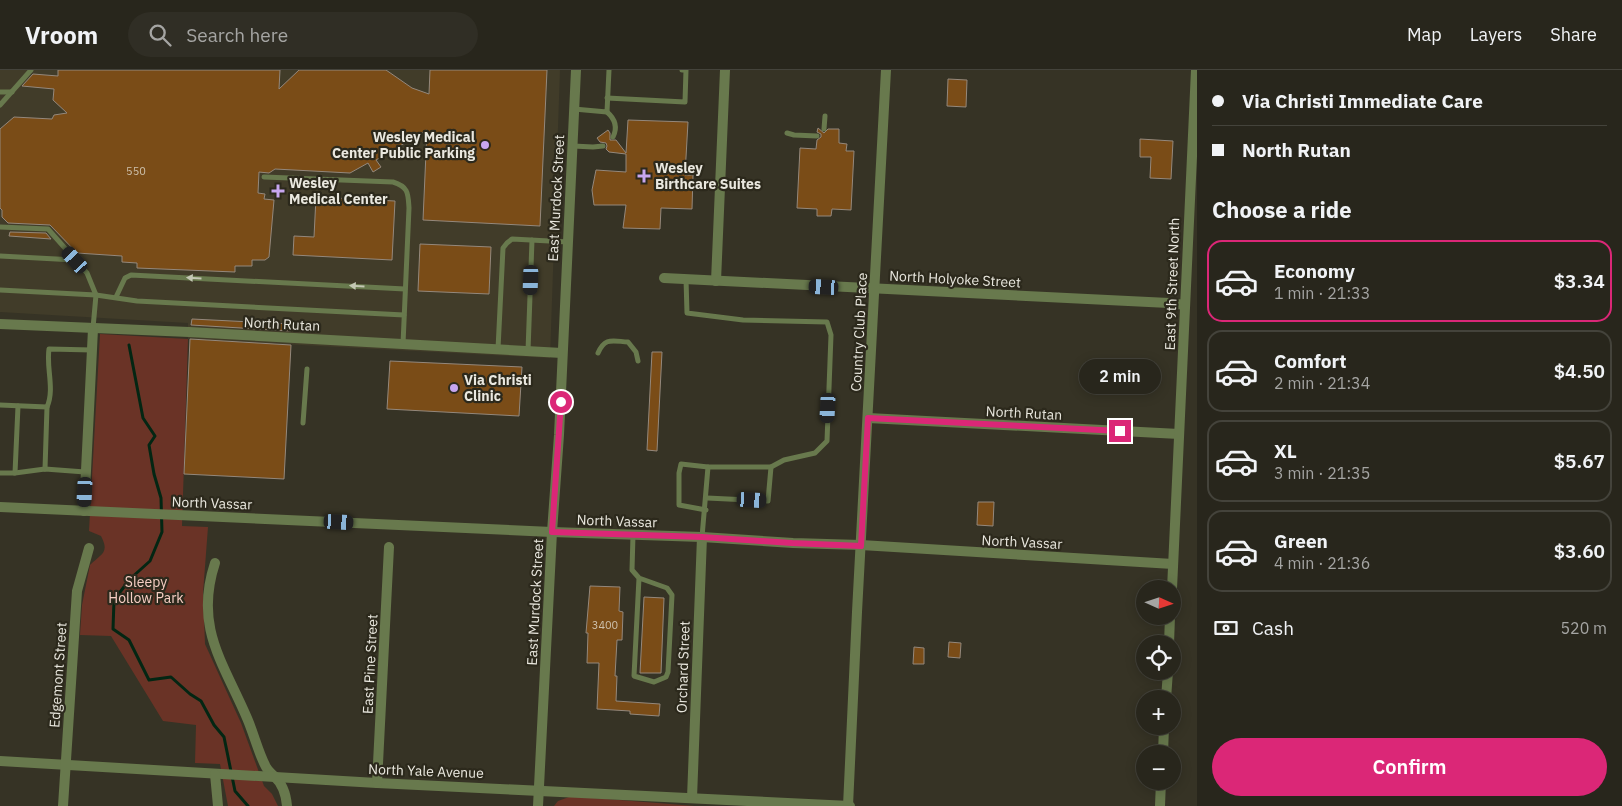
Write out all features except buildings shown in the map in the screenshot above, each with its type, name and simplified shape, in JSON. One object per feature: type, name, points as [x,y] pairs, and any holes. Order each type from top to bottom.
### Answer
[{"type":"street","name":"East Murdock Street","points":[[538,806],[552,532],[559,435],[576,70]]},
{"type":"street","points":[[716,281],[726,70]]},
{"type":"street","name":"Country Club Place","points":[[849,806],[886,70]]},
{"type":"street","name":"East 9th Street North","points":[[1172,580],[1196,70]]},
{"type":"street","name":"North Holyoke Street","points":[[664,278],[1185,305]]},
{"type":"street","name":"North Rutan","points":[[0,324],[562,353]]},
{"type":"street","points":[[84,511],[93,328]]},
{"type":"street","name":"North Rutan","points":[[868,418],[1179,434]]},
{"type":"street","name":"North Vassar","points":[[0,507],[702,537],[1173,564]]},
{"type":"street","name":"Orchard Street","points":[[692,798],[702,537]]},
{"type":"street","name":"East Pine Street","points":[[377,783],[389,547]]},
{"type":"street","name":"Edgemont Street","points":[[64,806],[77,591],[89,548]]},
{"type":"street","points":[[215,563],[209,581],[208,612],[210,635],[218,657],[247,718],[267,769],[276,777],[286,795],[287,806]]},
{"type":"street","name":"North Yale Avenue","points":[[0,761],[377,783],[692,798],[707,802],[849,806]]},
{"type":"street","points":[[217,774],[218,806]]},
{"type":"street","points":[[1160,806],[1161,790]]},
{"type":"lane","points":[[0,106],[31,70]]},
{"type":"lane","points":[[607,112],[609,70]]},
{"type":"lane","points":[[608,98],[685,102],[686,70],[682,70]]},
{"type":"lane","points":[[0,92],[12,92]]},
{"type":"lane","points":[[574,109],[607,112],[613,118],[615,124],[613,137]]},
{"type":"lane","points":[[824,129],[825,116]]},
{"type":"lane","points":[[788,132],[794,136],[817,136]]},
{"type":"lane","points":[[573,146],[603,146]]},
{"type":"lane","points":[[264,177],[394,182],[402,185],[406,190],[409,208],[403,344]]},
{"type":"lane","points":[[0,227],[48,229],[87,273],[96,295],[93,328]]},
{"type":"lane","points":[[498,349],[503,248],[506,243],[512,239],[568,242]]},
{"type":"lane","points":[[528,351],[532,240]]},
{"type":"lane","points":[[0,256],[75,260]]},
{"type":"lane","points":[[116,297],[125,278],[130,275],[406,289]]},
{"type":"lane","points":[[686,279],[687,313],[743,320],[827,322],[831,335],[826,442],[815,453],[784,460],[771,467],[708,467],[681,464],[678,473],[679,505],[706,510]]},
{"type":"lane","points":[[0,290],[96,295],[137,301],[404,314]]},
{"type":"lane","points":[[598,353],[607,341],[628,342],[636,352],[638,361]]},
{"type":"lane","points":[[45,469],[47,407],[50,401],[49,349],[92,350]]},
{"type":"lane","points":[[303,423],[307,369]]},
{"type":"lane","points":[[0,405],[47,407]]},
{"type":"lane","points":[[15,474],[18,406]]},
{"type":"lane","points":[[702,537],[706,510],[708,467]]},
{"type":"lane","points":[[707,498],[768,501],[771,467]]},
{"type":"lane","points":[[0,473],[15,474],[45,469],[86,472]]},
{"type":"lane","points":[[633,535],[632,570],[639,578],[667,588],[672,595],[668,672],[666,677],[654,682],[634,676],[639,578]]},
{"type":"shaded area","name":"Wesley Medical Center","points":[[0,70],[560,70],[550,358],[188,339],[188,323],[0,312]]},
{"type":"green space","name":"Sleepy Hollow Park","points":[[100,334],[188,339],[182,526],[208,527],[203,593],[205,644],[241,723],[264,786],[272,794],[278,806],[228,806],[220,764],[195,763],[196,725],[163,721],[111,636],[80,635],[82,605],[90,565],[103,553],[105,546],[101,536],[89,531]]},
{"type":"green space","points":[[569,797],[695,806],[554,806],[558,801]]},
{"type":"waterway","points":[[129,345],[143,418],[155,436],[149,445],[154,474],[161,498],[162,532],[150,561],[130,579],[114,600],[113,629],[129,640],[149,680],[171,677],[201,701],[214,725],[224,737],[235,791],[248,806]]},
{"type":"place","name":"Wesley Medical Center Public Parking","points":[[485,145]]},
{"type":"place","name":"Wesley Birthcare Suites","points":[[644,176]]},
{"type":"place","name":"Wesley Medical Center","points":[[278,191]]},
{"type":"place","name":"Via Christi Clinic","points":[[454,388]]},
{"type":"route","points":[[561,402],[552,532],[702,537],[861,546],[868,418],[1120,431]]}]
